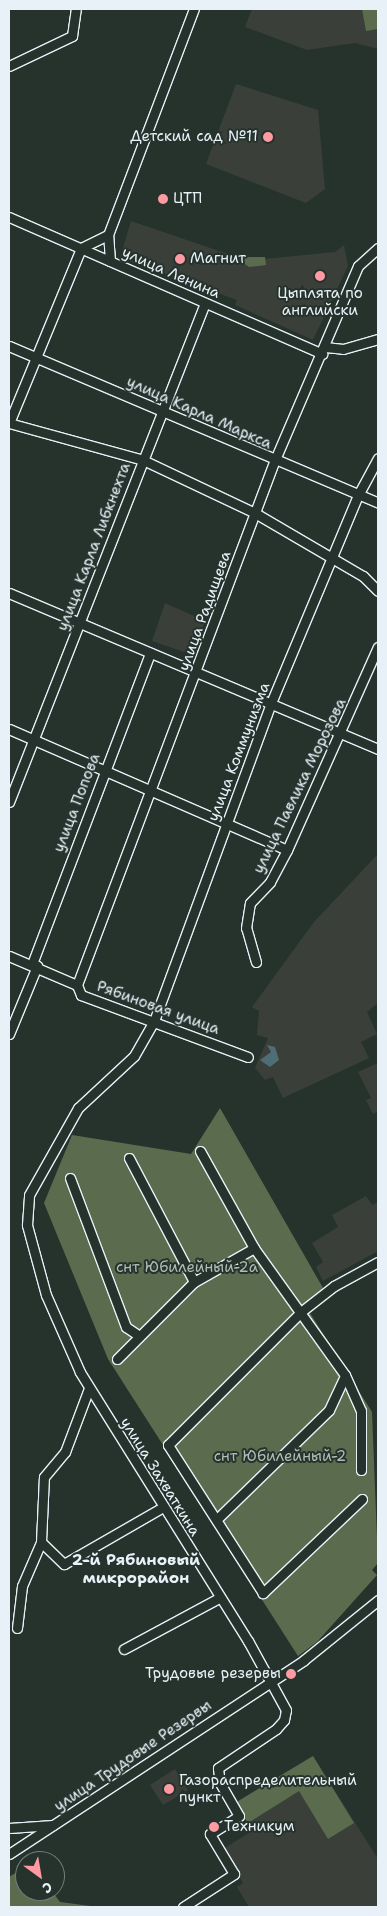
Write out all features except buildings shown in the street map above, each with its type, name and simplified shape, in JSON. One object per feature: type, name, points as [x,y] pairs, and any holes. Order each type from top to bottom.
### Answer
[{"type":"street","points":[[9,66],[72,36],[76,9]]},
{"type":"street","points":[[110,261],[108,235],[194,9]]},
{"type":"street","name":"улица Ленина","points":[[9,217],[205,303],[324,350]]},
{"type":"street","points":[[108,235],[81,248],[37,359],[9,423],[143,460],[255,513],[333,558],[378,591]]},
{"type":"street","name":"улица Радищева","points":[[77,984],[198,672],[274,462],[324,350],[358,266],[374,250]]},
{"type":"street","name":"улица Карла Либкнехта","points":[[9,802],[143,460],[160,409],[205,303]]},
{"type":"street","points":[[324,350],[343,349],[378,339]]},
{"type":"street","name":"улица Карла Маркса","points":[[9,346],[160,409],[274,462],[357,497],[378,503]]},
{"type":"street","name":"улица Коммунизма","points":[[90,1388],[46,1295],[26,1225],[30,1194],[46,1157],[78,1108],[134,1056],[154,1021],[271,703],[357,497],[378,458]]},
{"type":"street","points":[[9,593],[78,624],[198,672],[378,749]]},
{"type":"street","name":"улица Павлика Морозова","points":[[256,962],[246,928],[249,906],[270,882],[287,850],[343,733],[378,647]]},
{"type":"street","name":"улица Попова","points":[[9,1034],[104,770],[150,653]]},
{"type":"street","points":[[9,729],[287,850]]},
{"type":"street","name":"Рябиновая улица","points":[[9,956],[77,984],[81,995],[248,1057]]},
{"type":"street","points":[[200,1151],[254,1248],[302,1311],[345,1375],[362,1411],[362,1470]]},
{"type":"street","points":[[129,1158],[194,1282]]},
{"type":"street","points":[[70,1178],[126,1327],[138,1335]]},
{"type":"street","points":[[117,1359],[138,1335],[194,1282],[254,1248]]},
{"type":"street","points":[[362,1499],[263,1592],[168,1445],[302,1311],[334,1286],[378,1262]]},
{"type":"street","points":[[216,1519],[329,1410],[345,1375]]},
{"type":"street","points":[[17,1628],[22,1586],[41,1542],[44,1477],[65,1452],[90,1388]]},
{"type":"street","name":"улица Захваткина","points":[[90,1388],[272,1681]]},
{"type":"street","points":[[41,1542],[64,1564],[163,1508]]},
{"type":"street","points":[[124,1649],[219,1598]]},
{"type":"street","name":"улица Трудовые Резервы","points":[[9,1854],[324,1646],[378,1600]]},
{"type":"street","points":[[183,1907],[234,1874],[210,1834],[239,1816],[220,1783],[218,1768],[284,1720],[286,1710],[272,1681]]},
{"type":"street","points":[[9,1828],[55,1825]]},
{"type":"shaded area","points":[[252,9],[378,9],[378,49],[355,43],[307,50],[245,27]]},
{"type":"shaded area","name":"Детский сад №11","points":[[236,84],[318,110],[325,189],[306,203],[206,164]]},
{"type":"shaded area","points":[[131,221],[228,254],[225,263],[335,252],[344,245],[348,266],[313,340],[235,305],[237,300],[120,258]]},
{"type":"shaded area","points":[[165,603],[205,621],[193,655],[152,641]]},
{"type":"shaded area","points":[[377,855],[378,1003],[367,1012],[377,1034],[361,1042],[369,1058],[283,1098],[273,1077],[265,1080],[255,1068],[268,1038],[257,1035],[259,1011],[252,1007],[314,922]]},
{"type":"shaded area","points":[[378,1063],[378,1111],[373,1114],[366,1100],[371,1098],[358,1072]]},
{"type":"shaded area","points":[[366,1196],[372,1205],[378,1202],[378,1251],[323,1281],[316,1267],[323,1262],[312,1243],[338,1227],[332,1215]]},
{"type":"shaded area","points":[[313,1756],[378,1859],[378,1907],[249,1907],[237,1887],[243,1883],[223,1849],[252,1831],[235,1803]]},
{"type":"shaded area","name":"Газораспределительный пункт","points":[[175,1769],[188,1790],[163,1805],[150,1785]]},
{"type":"green space","points":[[362,9],[378,9],[378,29],[366,31]]},
{"type":"green space","points":[[235,257],[265,257],[266,265],[249,267]]},
{"type":"green space","points":[[220,1108],[323,1288],[305,1305],[372,1412],[378,1563],[372,1570],[377,1575],[317,1642],[298,1656],[108,1359],[44,1203],[72,1135],[191,1154]]},
{"type":"green space","points":[[313,1756],[354,1823],[328,1839],[299,1791],[248,1823],[235,1803]]},
{"type":"green space","points":[[15,1873],[15,1901],[59,1901],[98,1907],[9,1907],[9,1877]]},
{"type":"water","points":[[267,1045],[275,1047],[279,1060],[270,1067],[260,1060],[271,1052]]},
{"type":"place","name":"Детский сад №11","points":[[268,137]]},
{"type":"place","name":"ЦТП","points":[[163,199]]},
{"type":"place","name":"Магнит","points":[[180,259]]},
{"type":"place","name":"Цыплята по английски","points":[[320,276]]},
{"type":"place","name":"Трудовые резервы","points":[[291,1674]]},
{"type":"place","name":"Газораспределительный пункт","points":[[169,1789]]},
{"type":"place","name":"Техникум","points":[[214,1827]]},
{"type":"district","name":"2-й Рябиновый микрорайон","points":[[136,1569]]},
{"type":"park label","name":"снт Юбилейный-2а","points":[[187,1268]]},
{"type":"park label","name":"снт Юбилейный-2","points":[[280,1457]]}]
